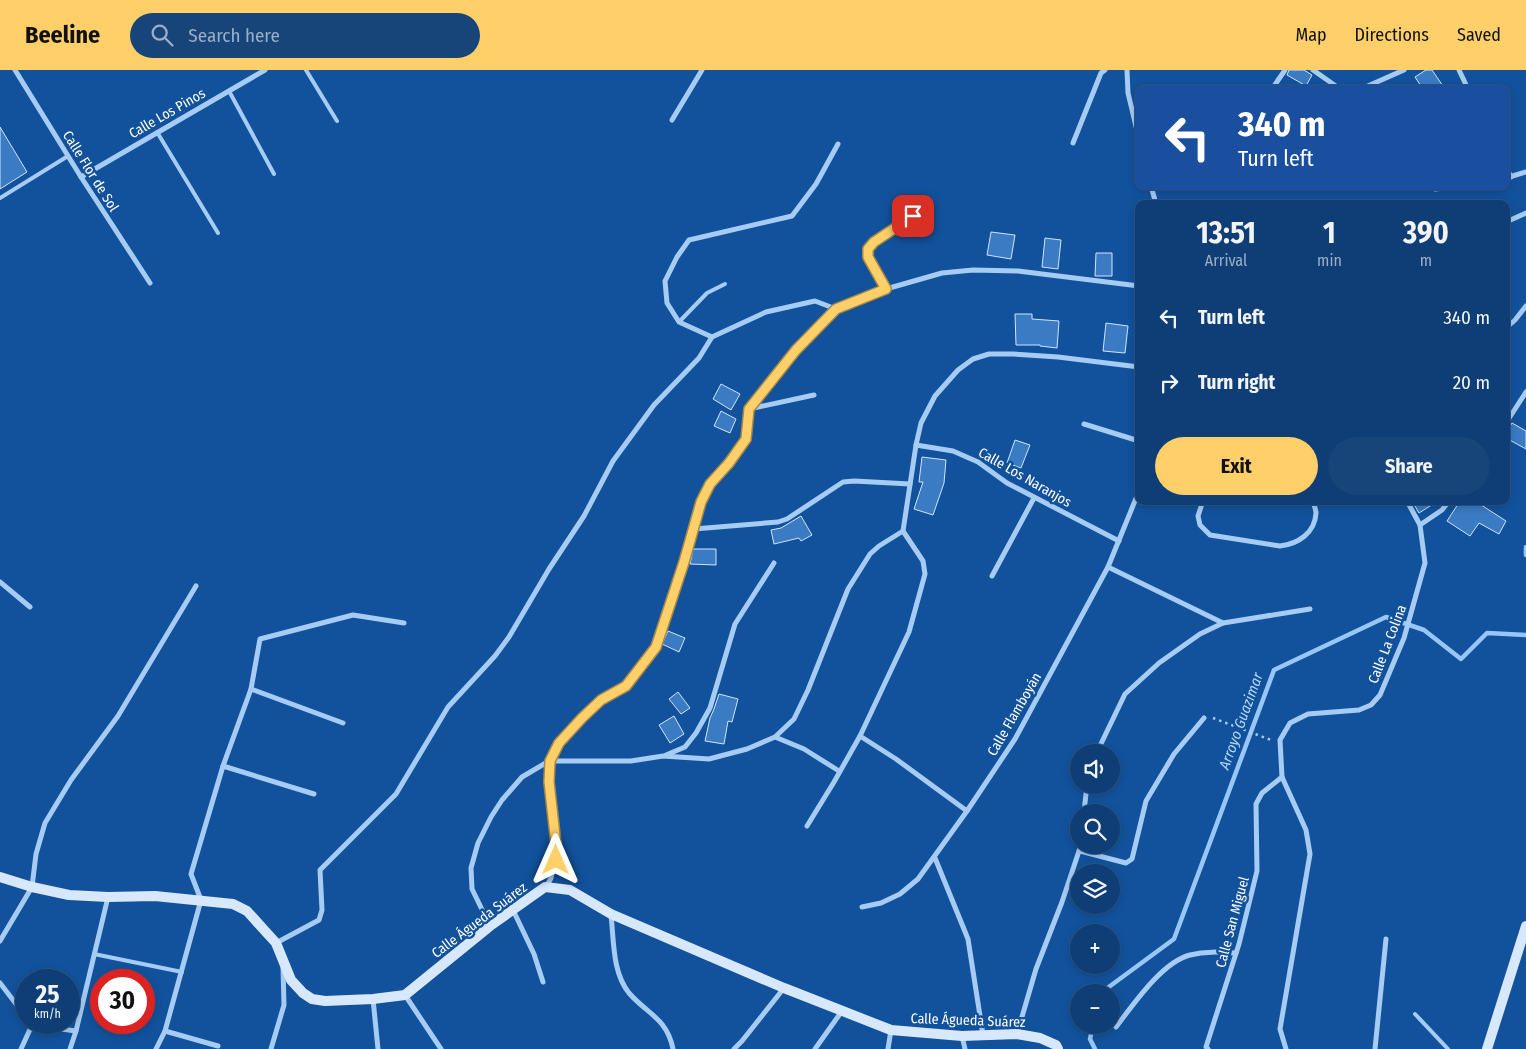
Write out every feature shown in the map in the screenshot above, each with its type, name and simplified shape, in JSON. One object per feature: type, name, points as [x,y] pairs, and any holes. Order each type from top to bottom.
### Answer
[{"type":"street","name":"Calle Flor de Sol","points":[[15,70],[81,177],[150,283]]},
{"type":"street","name":"Calle Los Pinos","points":[[81,177],[265,70]]},
{"type":"street","points":[[672,120],[702,70]]},
{"type":"street","points":[[1072,144],[1101,73],[1105,70]]},
{"type":"street","points":[[1127,70],[1128,93],[1135,122]]},
{"type":"street","points":[[1275,85],[1285,70]]},
{"type":"street","points":[[1313,70],[1335,85]]},
{"type":"street","points":[[1370,85],[1404,70]]},
{"type":"street","points":[[1459,70],[1466,85]]},
{"type":"street","points":[[712,337],[679,322],[667,303],[665,281],[677,257],[689,240],[792,216],[816,184],[838,144]]},
{"type":"street","points":[[1510,177],[1526,172]]},
{"type":"street","points":[[886,289],[868,257],[868,249],[874,242],[926,207]]},
{"type":"street","points":[[1510,220],[1526,213]]},
{"type":"street","points":[[545,888],[551,878],[556,860],[549,782],[550,761],[559,743],[601,700],[626,686],[656,647],[701,502],[710,484],[729,463],[746,439],[749,409],[796,350],[836,309],[886,289],[942,273],[973,270],[1018,271],[1135,286]]},
{"type":"street","points":[[276,943],[319,920],[322,910],[320,870],[396,794],[448,707],[495,656],[509,637],[549,569],[584,516],[612,461],[654,405],[699,358],[712,337],[766,312],[814,300],[836,309]]},
{"type":"street","points":[[1510,324],[1526,306]]},
{"type":"street","points":[[807,826],[860,736],[909,632],[925,574],[923,561],[903,531],[921,423],[935,396],[958,370],[973,358],[989,354],[1058,357],[1135,367]]},
{"type":"street","points":[[1510,418],[1526,392]]},
{"type":"street","points":[[749,409],[814,395]]},
{"type":"street","points":[[1084,424],[1135,440]]},
{"type":"street","name":"Calle Los Naranjos","points":[[916,445],[953,451],[978,462],[1007,483],[1118,541]]},
{"type":"street","points":[[694,529],[778,522],[787,519],[843,482],[910,484]]},
{"type":"street","points":[[992,576],[1034,498]]},
{"type":"street","name":"Calle Flamboyán","points":[[862,907],[881,904],[900,894],[918,879],[935,858],[967,811],[1015,739],[1108,567],[1135,501]]},
{"type":"street","points":[[1202,505],[1198,516],[1200,525],[1210,535],[1280,546],[1291,545],[1303,538],[1311,527],[1316,513],[1314,505]]},
{"type":"street","name":"Calle La Colina","points":[[1280,743],[1290,723],[1308,714],[1359,710],[1371,705],[1380,695],[1404,638],[1425,563],[1420,525],[1409,505]]},
{"type":"street","points":[[1420,525],[1442,510],[1446,505]]},
{"type":"street","points":[[490,926],[472,890],[471,868],[478,843],[491,817],[502,800],[522,777],[550,761],[631,761],[663,756],[709,759],[747,750],[775,737],[794,719],[808,690],[848,589],[870,554],[903,531]]},
{"type":"street","points":[[663,756],[685,747],[696,733],[710,708],[735,624],[774,563]]},
{"type":"street","points":[[1108,567],[1223,623]]},
{"type":"street","points":[[0,582],[30,608]]},
{"type":"street","points":[[0,941],[32,887],[36,854],[45,823],[71,780],[118,716],[196,586]]},
{"type":"street","points":[[1101,744],[1125,694],[1159,663],[1200,634],[1223,623],[1310,610]]},
{"type":"street","points":[[156,1049],[165,1031],[201,900],[191,874],[223,766],[251,689],[260,639],[353,615],[404,623]]},
{"type":"street","points":[[251,689],[343,723]]},
{"type":"street","points":[[1098,854],[1126,863],[1132,859],[1146,801],[1174,754],[1204,718]]},
{"type":"street","points":[[860,736],[896,759],[967,811]]},
{"type":"street","points":[[775,737],[804,749],[839,771]]},
{"type":"street","points":[[1280,743],[1282,777],[1306,830],[1310,854],[1280,1030],[1286,1049]]},
{"type":"street","points":[[223,766],[314,794]]},
{"type":"street","name":"Calle San Miguel","points":[[1208,1049],[1206,1047],[1236,953],[1257,871],[1256,804],[1262,793],[1282,777]]},
{"type":"street","points":[[1017,1034],[1036,969],[1078,854]]},
{"type":"street","points":[[935,858],[968,939],[983,1036]]},
{"type":"street","points":[[0,877],[32,887],[69,895],[108,897],[155,896],[233,904],[246,911],[276,943],[291,980],[303,993],[312,998],[325,1001],[373,999],[405,995],[441,1049]]},
{"type":"street","name":"Calle Águeda Suárez","points":[[405,995],[490,926],[545,888],[570,890],[611,914],[784,988],[892,1030],[962,1036],[1017,1034],[1040,1038],[1056,1045],[1058,1049]]},
{"type":"street","points":[[80,1014],[108,897]]},
{"type":"street","points":[[513,910],[534,954],[544,982]]},
{"type":"street","points":[[611,914],[616,969],[628,992],[657,1016],[666,1029],[673,1049]]},
{"type":"street","points":[[1487,1049],[1526,926]]},
{"type":"street","points":[[1375,1049],[1386,939]]},
{"type":"street","points":[[1120,1022],[1164,969],[1188,955],[1213,951],[1236,953]]},
{"type":"street","points":[[271,1049],[284,1005],[283,960]]},
{"type":"street","points":[[0,983],[15,1003]]},
{"type":"street","points":[[734,1049],[784,988]]},
{"type":"street","points":[[373,999],[376,1046],[378,1049]]},
{"type":"street","points":[[815,1049],[842,1010]]},
{"type":"street","points":[[888,1049],[892,1030]]},
{"type":"street","points":[[165,1031],[218,1046]]},
{"type":"street","points":[[21,1049],[27,1034]]},
{"type":"street","points":[[70,1049],[75,1034]]},
{"type":"street","points":[[962,1036],[965,1049]]},
{"type":"lane","points":[[306,70],[337,121]]},
{"type":"lane","points":[[229,91],[274,174]]},
{"type":"lane","points":[[157,132],[218,233]]},
{"type":"lane","points":[[0,198],[68,156]]},
{"type":"lane","points":[[679,322],[707,293],[725,284]]},
{"type":"lane","points":[[94,954],[182,972]]},
{"type":"lane","points":[[1415,1014],[1448,1049]]},
{"type":"path","points":[[1204,718],[1210,717],[1280,743]]},
{"type":"building","points":[[1289,70],[1304,70],[1312,75],[1307,85],[1304,85],[1287,75]]},
{"type":"building","points":[[1426,70],[1432,70],[1442,85],[1420,85],[1415,77]]},
{"type":"building","points":[[0,127],[27,172],[0,189]]},
{"type":"building","points":[[991,232],[1015,235],[1011,259],[987,255]]},
{"type":"building","points":[[1045,238],[1061,240],[1058,269],[1042,267]]},
{"type":"building","points":[[1096,253],[1112,253],[1112,276],[1095,276]]},
{"type":"building","points":[[1015,314],[1032,314],[1032,319],[1059,321],[1057,348],[1040,345],[1016,345]]},
{"type":"building","points":[[1106,323],[1128,326],[1125,353],[1103,351]]},
{"type":"building","points":[[721,384],[740,394],[731,410],[713,399]]},
{"type":"building","points":[[721,411],[736,419],[730,433],[714,426]]},
{"type":"building","points":[[1512,423],[1526,431],[1526,449],[1510,440],[1510,426]]},
{"type":"building","points":[[1015,440],[1030,445],[1021,468],[1007,463]]},
{"type":"building","points":[[922,457],[946,460],[944,483],[933,515],[914,509],[923,482],[919,482]]},
{"type":"building","points":[[1414,505],[1432,505],[1419,513]]},
{"type":"building","points":[[1457,505],[1481,505],[1506,521],[1499,534],[1479,523],[1470,536],[1447,521]]},
{"type":"building","points":[[801,516],[812,535],[801,541],[799,538],[774,544],[771,530],[781,528]]},
{"type":"building","points":[[693,549],[716,549],[716,565],[690,564]]},
{"type":"building","points":[[668,631],[685,638],[679,652],[662,644]]},
{"type":"building","points":[[678,692],[690,708],[681,714],[669,699]]},
{"type":"building","points":[[719,694],[738,699],[732,722],[728,721],[724,744],[705,741],[710,718]]},
{"type":"building","points":[[674,716],[684,734],[670,743],[659,725]]},
{"type":"waterway","name":"Arroyo Guazimar","points":[[1526,547],[1526,555]]},
{"type":"waterway","name":"Arroyo Guazimar","points":[[1113,984],[1174,939],[1274,670],[1386,617],[1424,630],[1461,659],[1487,633],[1526,635]]},
{"type":"waterway","name":"Arroyo Guazimar","points":[[1091,1034],[1090,1039],[1095,1049]]},
{"type":"route","points":[[556,860],[549,782],[550,761],[559,743],[601,700],[626,686],[641,664],[656,647],[684,562],[701,502],[710,484],[729,463],[746,439],[749,409],[796,350],[836,309],[886,289],[868,257],[868,249],[874,242],[913,216]]}]
